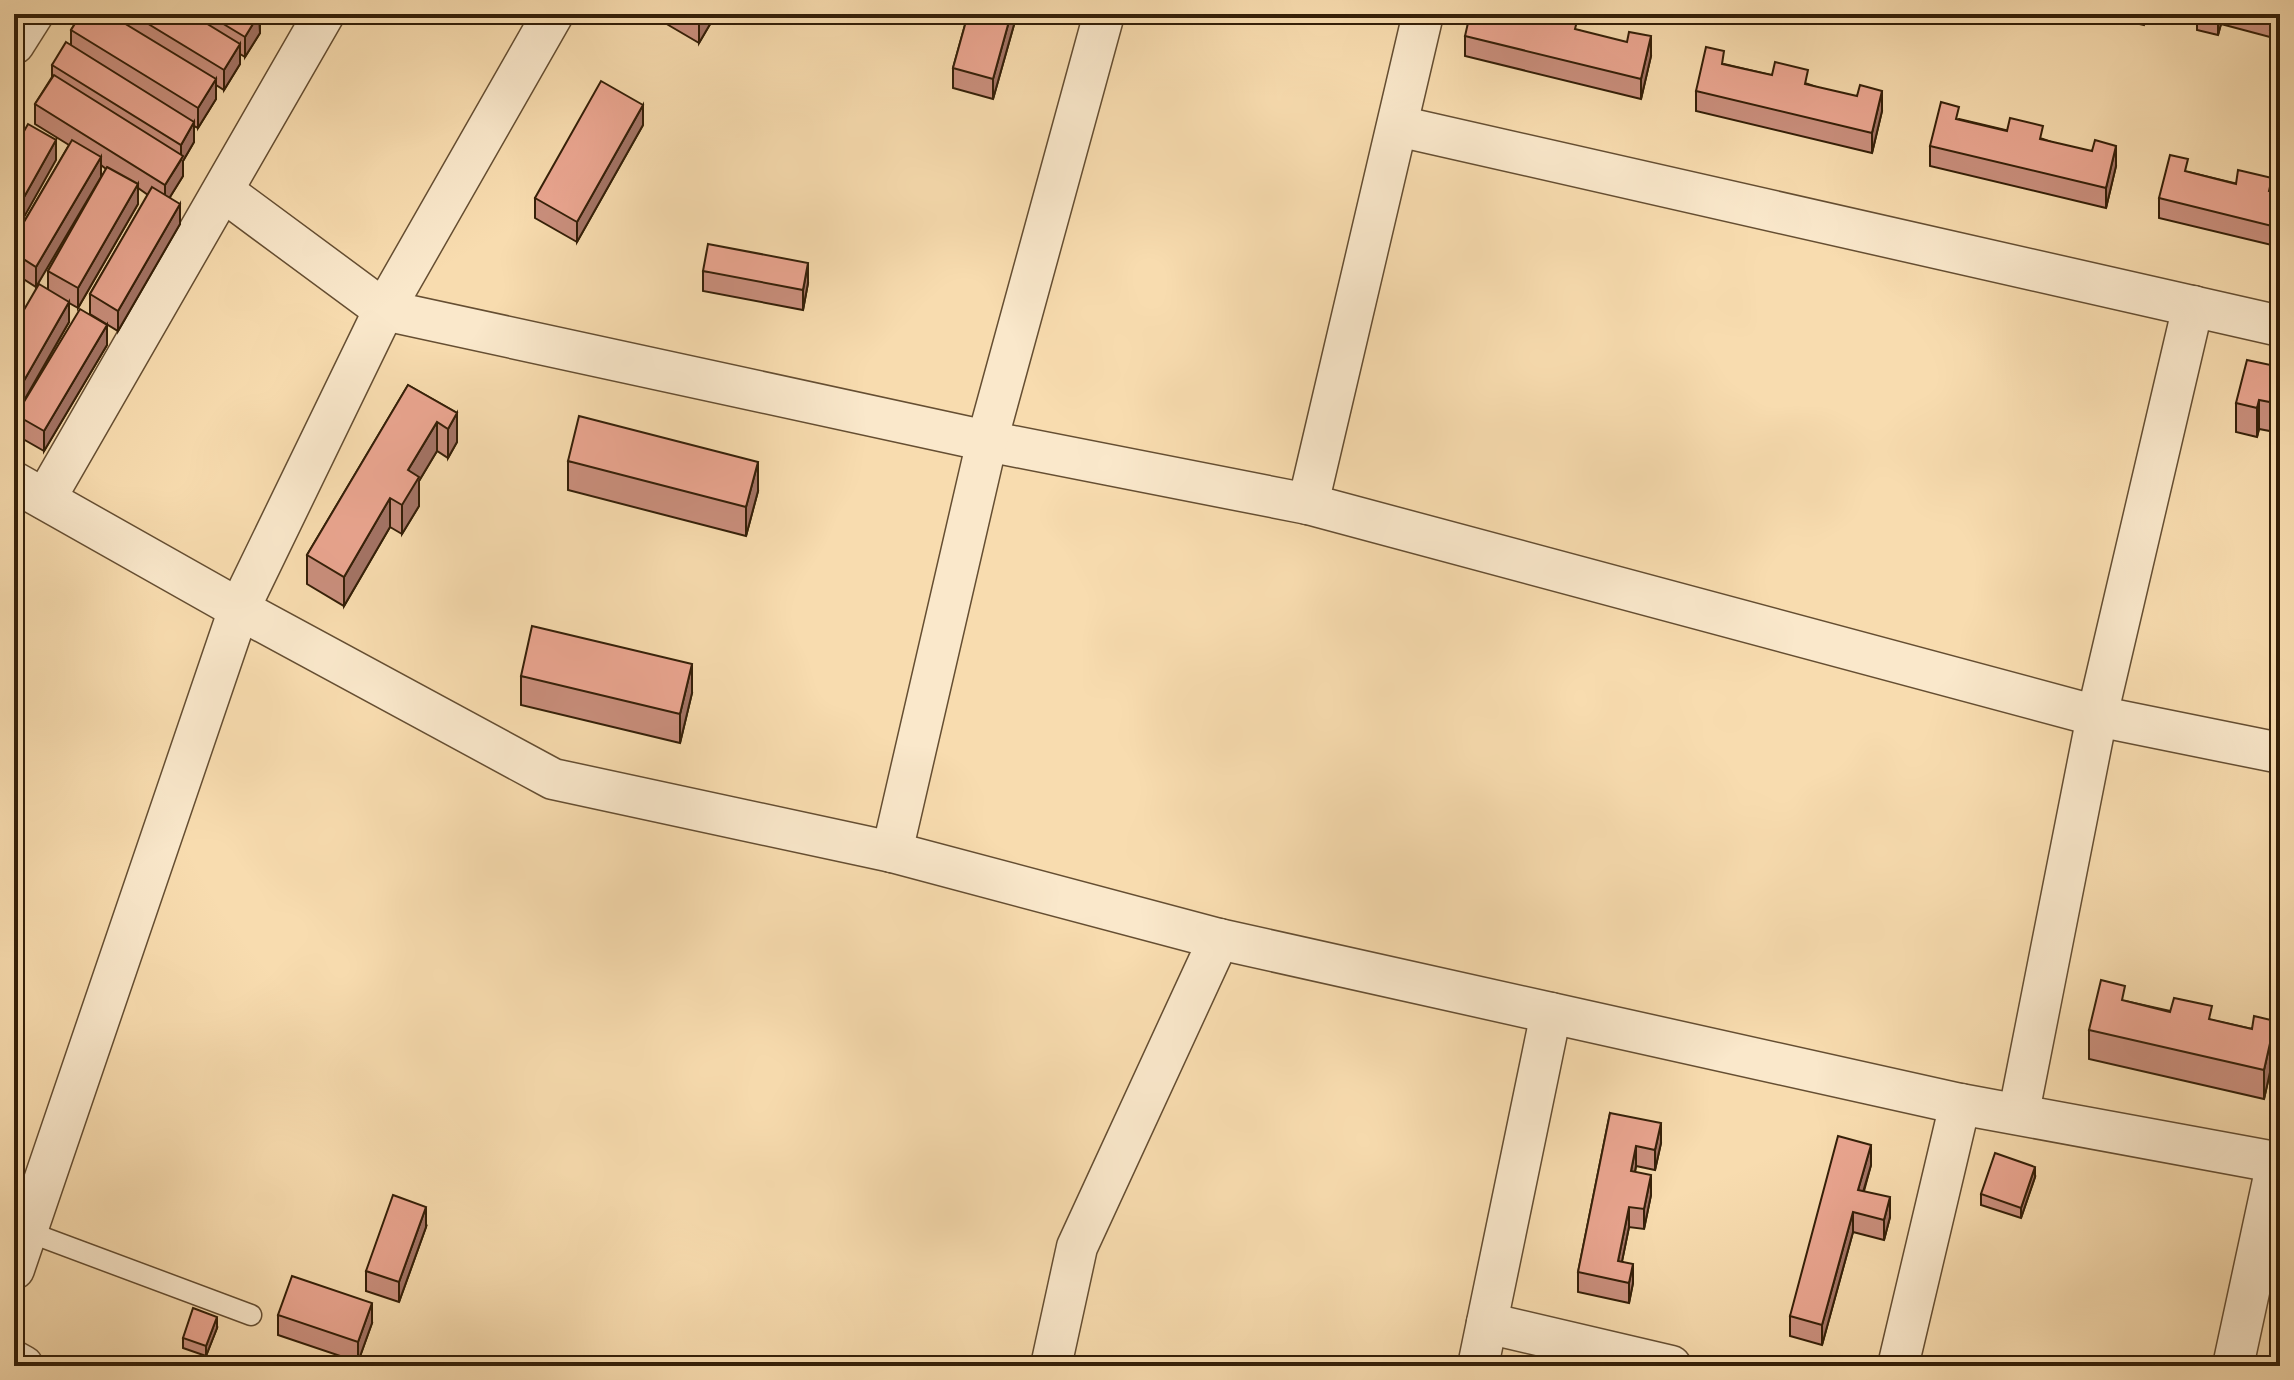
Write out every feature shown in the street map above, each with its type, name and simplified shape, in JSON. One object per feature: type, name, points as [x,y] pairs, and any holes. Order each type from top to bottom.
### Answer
[{"type":"street","points":[[14,44],[33,14]]},
{"type":"street","points":[[324,14],[223,191],[30,491],[239,609],[553,779],[892,852],[1219,939],[1551,1013],[1960,1104],[2019,1112],[2278,1163],[2233,1366]]},
{"type":"street","points":[[14,1269],[239,609],[384,310],[553,14]]},
{"type":"street","points":[[892,852],[987,441],[1104,14]]},
{"type":"street","points":[[1308,504],[1423,14]]},
{"type":"street","points":[[1398,126],[2280,326]]},
{"type":"street","points":[[223,191],[384,310],[987,441],[1308,504],[2097,716],[2280,753]]},
{"type":"street","points":[[2019,1112],[2097,716],[2193,306]]},
{"type":"street","points":[[1051,1366],[1077,1247],[1219,939]]},
{"type":"street","points":[[1478,1366],[1551,1013]]},
{"type":"street","points":[[1898,1366],[1960,1104]]},
{"type":"street","points":[[1487,1323],[1671,1366]]},
{"type":"street","points":[[14,1361],[23,1366]]},
{"type":"lane","points":[[26,1231],[251,1315]]},
{"type":"building","points":[[81,14],[109,14],[216,79],[198,108],[71,30]]},
{"type":"building","points":[[132,14],[191,14],[240,44],[224,70]]},
{"type":"building","points":[[207,14],[259,14],[245,37]]},
{"type":"building","points":[[968,14],[1011,14],[993,79],[953,68]]},
{"type":"building","points":[[1470,14],[1510,14],[1541,22],[1543,14],[1567,14],[1578,17],[1575,29],[1627,42],[1629,32],[1651,36],[1641,79],[1465,36]]},
{"type":"building","points":[[2260,14],[2280,14],[2280,33],[2270,30],[2273,17]]},
{"type":"building","points":[[66,42],[194,122],[181,145],[52,65]]},
{"type":"building","points":[[1706,47],[1724,51],[1722,64],[1772,75],[1775,62],[1808,70],[1805,84],[1857,96],[1860,85],[1882,91],[1872,133],[1696,91]]},
{"type":"building","points":[[54,75],[183,156],[165,185],[35,104]]},
{"type":"building","points":[[601,81],[643,105],[577,222],[535,198]]},
{"type":"building","points":[[1941,102],[1959,107],[1956,119],[2007,131],[2010,118],[2043,126],[2040,139],[2092,151],[2095,140],[2116,146],[2106,188],[1930,146]]},
{"type":"building","points":[[28,124],[56,140],[14,215],[14,149]]},
{"type":"building","points":[[72,140],[101,157],[36,267],[14,253],[14,239]]},
{"type":"building","points":[[2170,155],[2188,159],[2185,171],[2236,184],[2238,170],[2272,178],[2269,191],[2280,194],[2280,228],[2159,198]]},
{"type":"building","points":[[107,167],[138,184],[78,288],[48,271]]},
{"type":"building","points":[[152,187],[180,204],[118,311],[90,294]]},
{"type":"building","points":[[708,244],[808,263],[803,290],[703,271]]},
{"type":"building","points":[[14,277],[24,283],[14,299]]},
{"type":"building","points":[[39,284],[69,302],[14,398],[14,327]]},
{"type":"building","points":[[80,309],[107,325],[44,431],[16,415]]},
{"type":"building","points":[[2247,360],[2280,367],[2280,404],[2259,400],[2257,408],[2236,403]]},
{"type":"building","points":[[408,385],[457,413],[448,429],[437,422],[408,470],[419,477],[402,505],[390,498],[344,577],[307,555]]},
{"type":"building","points":[[579,416],[758,462],[746,507],[568,461]]},
{"type":"building","points":[[532,626],[692,664],[680,714],[521,676]]},
{"type":"building","points":[[2101,980],[2125,986],[2122,1000],[2170,1012],[2174,998],[2212,1006],[2209,1019],[2252,1029],[2254,1016],[2275,1021],[2264,1070],[2089,1030]]},
{"type":"building","points":[[1610,1113],[1661,1123],[1655,1150],[1636,1146],[1631,1171],[1651,1175],[1644,1209],[1629,1207],[1618,1261],[1633,1264],[1629,1283],[1578,1272]]},
{"type":"building","points":[[1838,1136],[1871,1145],[1858,1190],[1890,1197],[1884,1220],[1853,1212],[1822,1325],[1790,1316]]},
{"type":"building","points":[[1995,1153],[2035,1167],[2021,1208],[1981,1194]]},
{"type":"building","points":[[393,1195],[426,1207],[399,1282],[366,1271]]},
{"type":"building","points":[[292,1276],[372,1303],[358,1342],[278,1315]]},
{"type":"building","points":[[193,1308],[217,1317],[206,1346],[183,1338]]},
{"type":"building","points":[[320,1360],[339,1366],[319,1366]]}]
